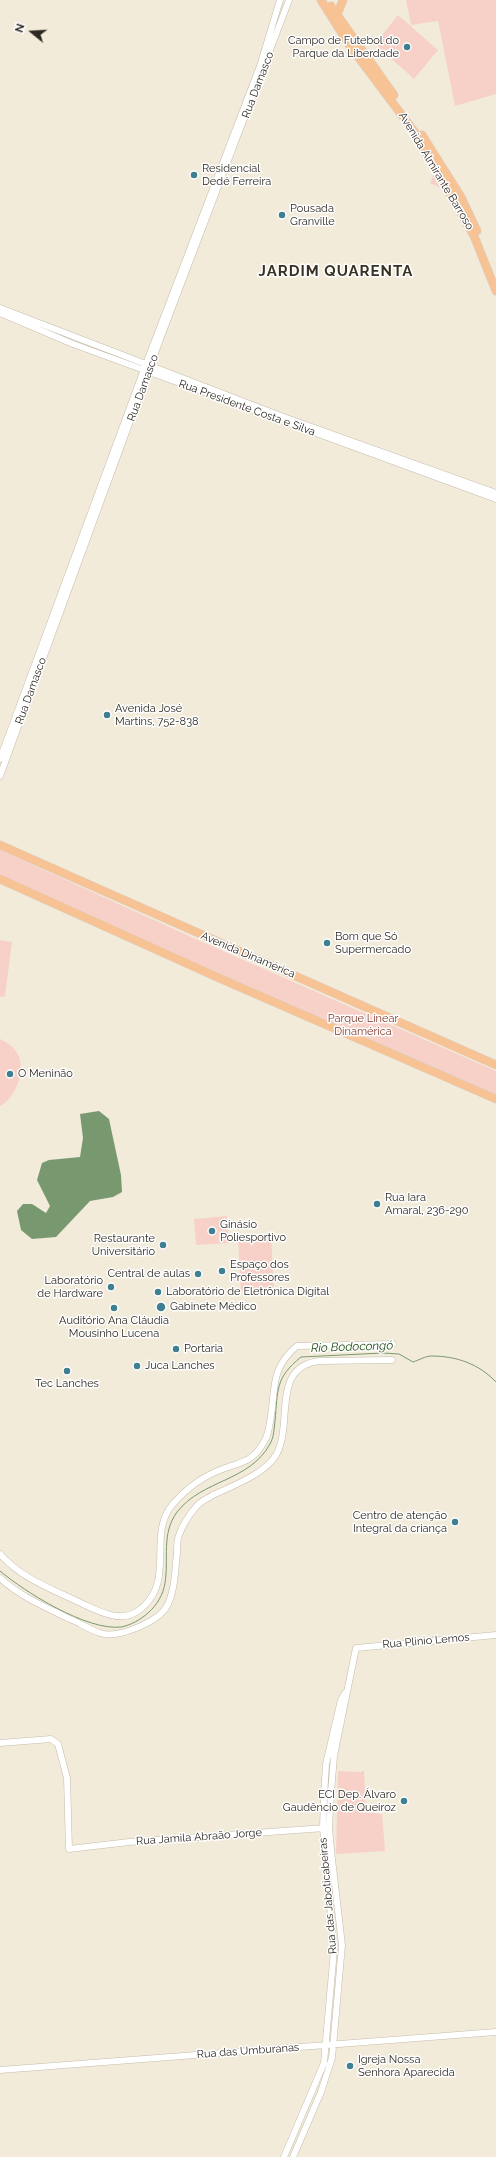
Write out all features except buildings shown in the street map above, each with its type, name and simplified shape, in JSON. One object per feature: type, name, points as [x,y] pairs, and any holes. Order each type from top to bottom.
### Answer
[{"type":"main road","name":"Avenida Almirante Barroso","points":[[321,0],[417,127],[462,197],[480,236],[496,278]]},
{"type":"main road","points":[[327,0],[333,14]]},
{"type":"main road","points":[[333,14],[343,0]]},
{"type":"main road","name":"Avenida Almirante Barroso","points":[[333,14],[367,70],[416,134],[474,236],[496,291]]},
{"type":"main road","name":"Avenida Dinamérica","points":[[0,845],[496,1065]]},
{"type":"main road","points":[[0,879],[218,978],[496,1099]]},
{"type":"street","name":"Rua Damasco","points":[[0,758],[260,66],[280,0]]},
{"type":"street","name":"Rua Damasco","points":[[0,776],[147,368],[289,0]]},
{"type":"street","name":"Rua Presidente Costa e Silva","points":[[0,308],[147,368],[496,499]]},
{"type":"street","name":"Rua Presidente Costa e Silva","points":[[0,314],[73,344],[147,368],[496,493]]},
{"type":"street","points":[[0,1554],[14,1568],[50,1591],[106,1614],[126,1617],[135,1614],[150,1602],[156,1593],[160,1578],[162,1525],[168,1510],[194,1484],[220,1470],[241,1464],[257,1454],[267,1438],[271,1414],[272,1388],[277,1370],[288,1354],[297,1346],[393,1344]]},
{"type":"street","points":[[0,1578],[27,1599],[101,1634],[119,1633],[143,1625],[158,1616],[166,1607],[174,1584],[178,1536],[186,1519],[199,1503],[259,1472],[276,1456],[285,1425],[285,1396],[289,1381],[301,1366],[309,1362],[320,1361],[392,1360]]},
{"type":"street","name":"Rua Plinio Lemos","points":[[344,1701],[356,1648],[496,1635]]},
{"type":"street","name":"Rua das Jaboticabeiras","points":[[293,2157],[326,2079],[334,2045],[342,1945],[330,1828],[332,1764],[344,1701]]},
{"type":"street","name":"Rua das Jaboticabeiras","points":[[284,2157],[324,2063],[334,1950],[323,1828],[326,1764],[344,1701]]},
{"type":"street","name":"Rua Jamila Abraão Jorge","points":[[0,1743],[49,1739],[58,1744],[65,1766],[69,1849],[128,1842],[330,1828]]},
{"type":"street","name":"Rua das Umburanas","points":[[0,2070],[496,2032]]},
{"type":"green space","points":[[406,0],[496,0],[496,94],[455,106],[438,21],[411,25]]},
{"type":"green space","name":"Campo de Futebol do Parque da Liberdade","points":[[398,15],[438,50],[414,79],[375,44]]},
{"type":"green space","points":[[435,171],[446,190],[430,183]]},
{"type":"green space","name":"Parque Linear Dinamérica","points":[[0,850],[198,940],[496,1071],[496,1095],[0,878]]},
{"type":"green space","points":[[0,940],[12,942],[5,996],[0,997]]},
{"type":"green space","name":"O Meninão","points":[[0,1039],[9,1044],[17,1053],[21,1067],[15,1090],[11,1097],[0,1106]]},
{"type":"green space","name":"Ginásio Poliesportivo","points":[[227,1216],[229,1243],[196,1245],[194,1219]]},
{"type":"green space","points":[[271,1236],[274,1288],[241,1291],[238,1239]]},
{"type":"green space","points":[[364,1770],[366,1812],[382,1814],[385,1851],[336,1854],[338,1771],[361,1772]]},
{"type":"shaded area","points":[[99,1111],[109,1119],[121,1175],[122,1192],[113,1197],[90,1201],[56,1237],[32,1239],[21,1230],[17,1211],[23,1204],[32,1204],[46,1213],[50,1206],[37,1180],[42,1163],[49,1160],[80,1157],[83,1138],[80,1114]]},
{"type":"waterway","name":"Rio Bodocongó","points":[[0,1571],[40,1599],[74,1617],[107,1627],[121,1627],[128,1625],[139,1620],[148,1613],[161,1596],[166,1574],[167,1538],[172,1520],[177,1512],[188,1501],[200,1493],[238,1474],[250,1466],[261,1456],[270,1444],[274,1433],[279,1385],[286,1372],[301,1357],[383,1353],[399,1354],[413,1362],[429,1356],[441,1356],[467,1362],[482,1370],[496,1382]]},
{"type":"place","name":"Campo de Futebol do Parque da Liberdade","points":[[407,47]]},
{"type":"place","name":"Residencial Dedé Ferreira","points":[[194,175]]},
{"type":"place","name":"Pousada Granville","points":[[282,215]]},
{"type":"place","name":"Avenida José Martins, 752-838","points":[[107,715]]},
{"type":"place","name":"Bom que Só Supermercado","points":[[327,943]]},
{"type":"place","name":"O Meninão","points":[[10,1074]]},
{"type":"place","name":"Rua Iara Amaral, 236-290","points":[[377,1204]]},
{"type":"place","name":"Ginásio Poliesportivo","points":[[212,1231]]},
{"type":"place","name":"Restaurante Universitário","points":[[163,1245]]},
{"type":"place","name":"Espaço dos Professores","points":[[222,1271]]},
{"type":"place","name":"Central de aulas","points":[[198,1274]]},
{"type":"place","name":"Laboratório de Hardware","points":[[111,1287]]},
{"type":"place","name":"Laboratório de Eletrônica Digital","points":[[158,1292]]},
{"type":"place","name":"Gabinete Médico","points":[[161,1307]]},
{"type":"place","name":"Auditório Ana Cláudia Mousinho Lucena","points":[[114,1308]]},
{"type":"place","name":"Portaria","points":[[176,1349]]},
{"type":"place","name":"Juca Lanches","points":[[137,1366]]},
{"type":"place","name":"Tec Lanches","points":[[67,1371]]},
{"type":"place","name":"Centro de atenção Integral da criança","points":[[455,1522]]},
{"type":"place","name":"ECI Dep. Álvaro Gaudêncio de Queiroz","points":[[404,1801]]},
{"type":"place","name":"Igreja Nossa Senhora Aparecida","points":[[350,2066]]},
{"type":"district","name":"JARDIM QUARENTA","points":[[336,271]]}]
